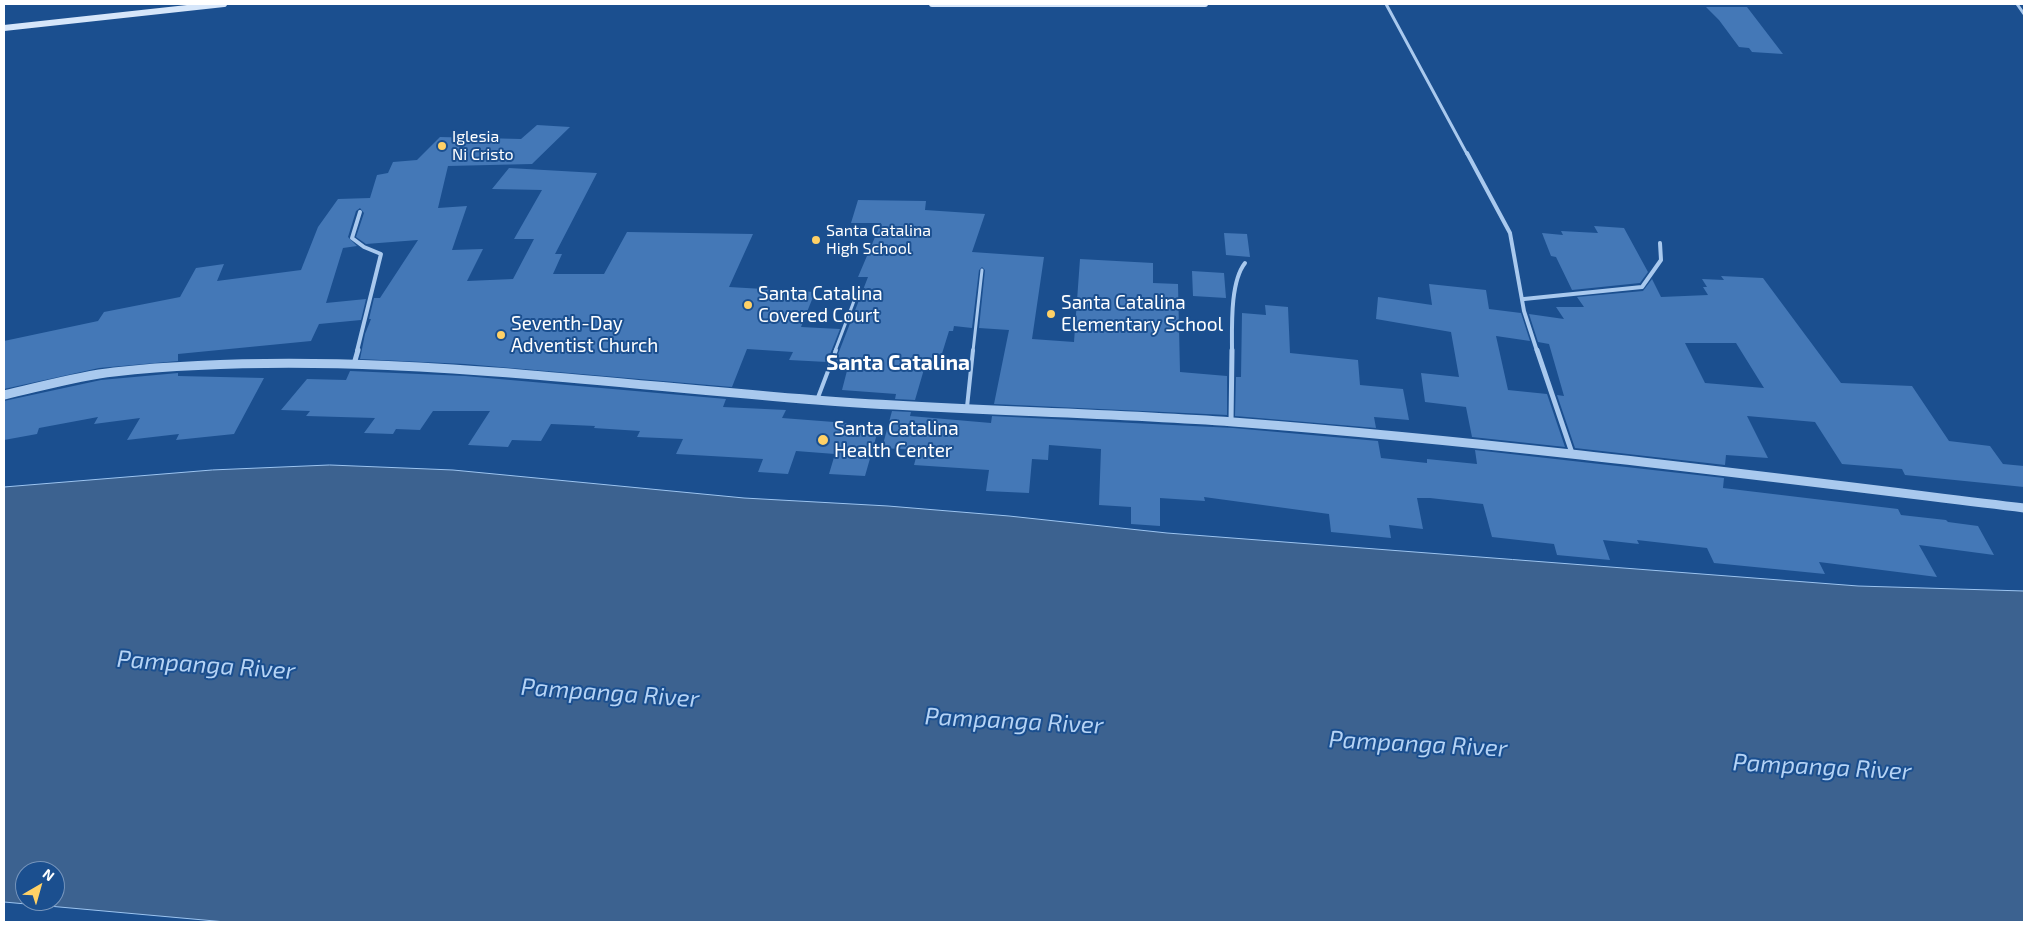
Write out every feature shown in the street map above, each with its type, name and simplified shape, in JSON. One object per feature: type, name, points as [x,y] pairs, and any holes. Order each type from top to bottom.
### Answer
[{"type":"main road","points":[[4,28],[224,4]]},
{"type":"main road","points":[[932,4],[1205,4]]},
{"type":"street","points":[[1386,4],[1510,233],[1524,298],[1524,311],[1572,453]]},
{"type":"street","points":[[2017,4],[2024,14]]},
{"type":"street","points":[[354,364],[381,254],[364,247],[352,238],[360,212]]},
{"type":"street","points":[[1524,298],[1642,286],[1661,260],[1660,243]]},
{"type":"street","points":[[1231,422],[1232,321],[1238,272],[1245,263]]},
{"type":"street","points":[[4,394],[110,372],[281,362],[354,364],[674,386],[817,400],[1231,422],[1572,453],[2024,508]]},
{"type":"lane","points":[[967,408],[982,270]]},
{"type":"lane","points":[[817,400],[857,293]]},
{"type":"water","name":"Pampanga River","points":[[330,465],[453,470],[744,498],[888,506],[1009,516],[1167,533],[1858,586],[2024,591],[2024,922],[226,922],[65,907],[65,861],[15,861],[15,903],[4,902],[4,487],[212,470]]},
{"type":"building","points":[[1706,7],[1747,7],[1783,54],[1752,52],[1749,48],[1739,47],[1719,20]]},
{"type":"building","points":[[537,125],[570,127],[532,164],[448,166],[438,208],[467,206],[452,250],[483,249],[467,281],[513,279],[534,239],[514,239],[542,190],[492,189],[509,168],[597,173],[555,254],[562,254],[553,274],[604,274],[627,232],[753,234],[729,287],[815,292],[801,327],[840,329],[827,362],[789,360],[793,352],[747,349],[732,387],[465,364],[360,359],[365,334],[371,319],[369,319],[374,298],[380,298],[418,240],[366,244],[356,237],[364,213],[360,208],[356,211],[348,237],[357,246],[343,248],[326,303],[366,299],[361,320],[319,324],[311,341],[178,354],[178,361],[99,368],[4,389],[4,341],[98,321],[104,312],[180,297],[196,268],[224,264],[217,281],[301,270],[318,227],[338,199],[370,198],[377,175],[388,173],[393,162],[417,160],[440,137],[521,139]]},
{"type":"building","points":[[858,200],[926,201],[925,210],[985,214],[972,252],[1044,257],[1032,339],[1074,342],[1080,259],[1153,263],[1153,283],[1178,284],[1180,372],[1227,376],[1227,415],[994,404],[1009,330],[979,328],[985,270],[982,267],[979,270],[972,328],[954,326],[953,331],[949,331],[940,360],[927,359],[915,400],[895,399],[896,394],[842,390],[849,363],[835,362],[868,277],[858,277],[881,223],[851,223]]},
{"type":"building","points":[[1594,226],[1624,228],[1648,272],[1640,283],[1572,290],[1556,257],[1551,256],[1542,233],[1563,235],[1561,231],[1598,233]]},
{"type":"building","points":[[1224,233],[1247,234],[1250,257],[1226,255]]},
{"type":"building","points":[[1192,271],[1224,273],[1226,298],[1193,296]]},
{"type":"building","points":[[1721,276],[1763,278],[1841,383],[1912,386],[1949,441],[1990,446],[2003,464],[2024,466],[2024,487],[1905,475],[1902,469],[1842,464],[1815,422],[1747,416],[1768,458],[1726,455],[1725,465],[1575,448],[1557,395],[1564,396],[1549,344],[1538,342],[1529,314],[1564,319],[1556,307],[1584,307],[1577,297],[1643,291],[1652,279],[1661,297],[1708,295],[1703,287],[1707,287],[1702,279],[1724,280]],"holes":[[[1685,343],[1736,343],[1764,388],[1705,383]]]},
{"type":"building","points":[[1429,284],[1486,290],[1489,309],[1521,313],[1530,341],[1496,336],[1508,390],[1547,394],[1565,447],[1472,437],[1466,407],[1425,402],[1421,373],[1459,377],[1451,332],[1376,319],[1378,297],[1432,305]]},
{"type":"building","points":[[1265,305],[1288,307],[1290,353],[1358,360],[1360,385],[1403,389],[1409,420],[1374,417],[1376,428],[1235,416],[1236,377],[1241,377],[1242,313],[1266,315]]},
{"type":"building","points":[[350,371],[465,376],[726,399],[723,407],[786,410],[782,418],[847,423],[844,432],[877,434],[865,476],[829,474],[835,454],[796,451],[788,474],[758,472],[763,459],[676,454],[683,439],[637,437],[640,431],[594,428],[595,426],[551,424],[541,441],[512,440],[508,447],[468,445],[490,411],[433,411],[420,430],[396,429],[393,434],[364,433],[375,418],[306,416],[310,411],[281,410],[307,379],[346,380]]},
{"type":"building","points":[[178,373],[178,376],[264,378],[234,434],[176,440],[179,434],[127,440],[140,418],[94,424],[98,417],[39,428],[37,434],[4,440],[4,401],[101,380]]},
{"type":"building","points":[[892,411],[911,412],[910,416],[991,423],[992,416],[1233,428],[1378,441],[1381,458],[1427,463],[1427,459],[1477,464],[1475,450],[1724,478],[1723,488],[1898,509],[1901,515],[1978,526],[1994,555],[1919,545],[1937,577],[1819,562],[1825,574],[1714,563],[1707,548],[1637,540],[1639,544],[1603,540],[1610,560],[1557,555],[1554,544],[1492,537],[1483,504],[1430,498],[1417,498],[1423,529],[1389,525],[1391,538],[1331,532],[1329,514],[1204,497],[1205,501],[1160,498],[1160,526],[1131,524],[1131,507],[1099,505],[1101,449],[1049,445],[1048,460],[1032,459],[1029,493],[986,491],[989,470],[914,465],[918,450],[882,448]]},
{"type":"place","name":"Iglesia Ni Cristo","points":[[442,146]]},
{"type":"place","name":"Santa Catalina High School","points":[[816,240]]},
{"type":"place","name":"Santa Catalina Covered Court","points":[[748,305]]},
{"type":"place","name":"Santa Catalina Elementary School","points":[[1051,314]]},
{"type":"place","name":"Seventh-Day Adventist Church","points":[[501,335]]},
{"type":"place","name":"Santa Catalina Health Center","points":[[823,440]]},
{"type":"district","name":"Santa Catalina","points":[[898,363]]}]
